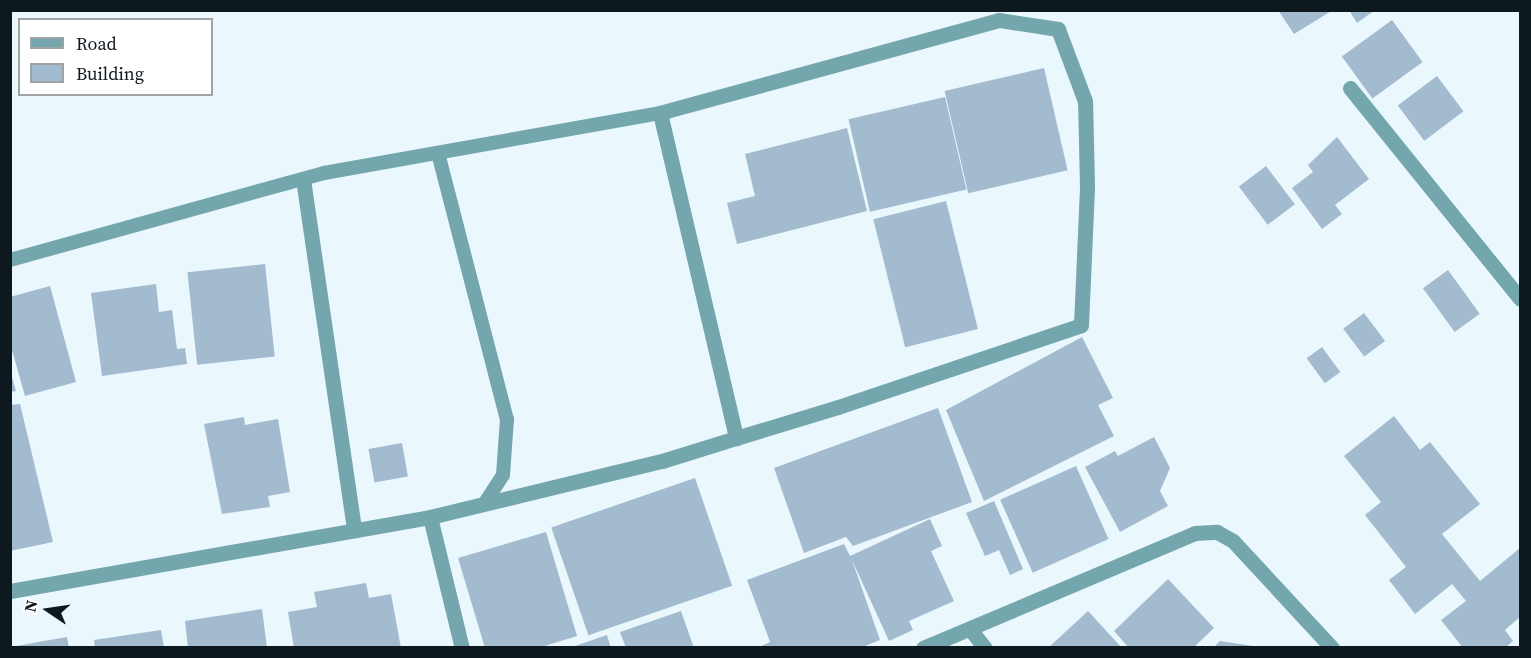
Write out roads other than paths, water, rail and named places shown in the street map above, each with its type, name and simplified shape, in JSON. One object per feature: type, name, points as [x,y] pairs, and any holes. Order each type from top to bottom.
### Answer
[{"type":"street","points":[[10,591],[430,517],[662,461],[736,438],[1081,325],[1087,186],[1085,101],[1058,29],[999,20],[660,113],[736,438]]},
{"type":"street","points":[[1350,88],[1521,299]]},
{"type":"street","points":[[303,179],[354,530]]},
{"type":"street","points":[[430,517],[462,648]]},
{"type":"street","points":[[923,648],[1195,533],[1217,532],[1233,541],[1332,648]]},
{"type":"street","points":[[970,629],[985,648]]},
{"type":"lane","points":[[10,261],[303,179],[660,113]]},
{"type":"lane","points":[[438,153],[507,419],[503,475],[484,504]]}]
